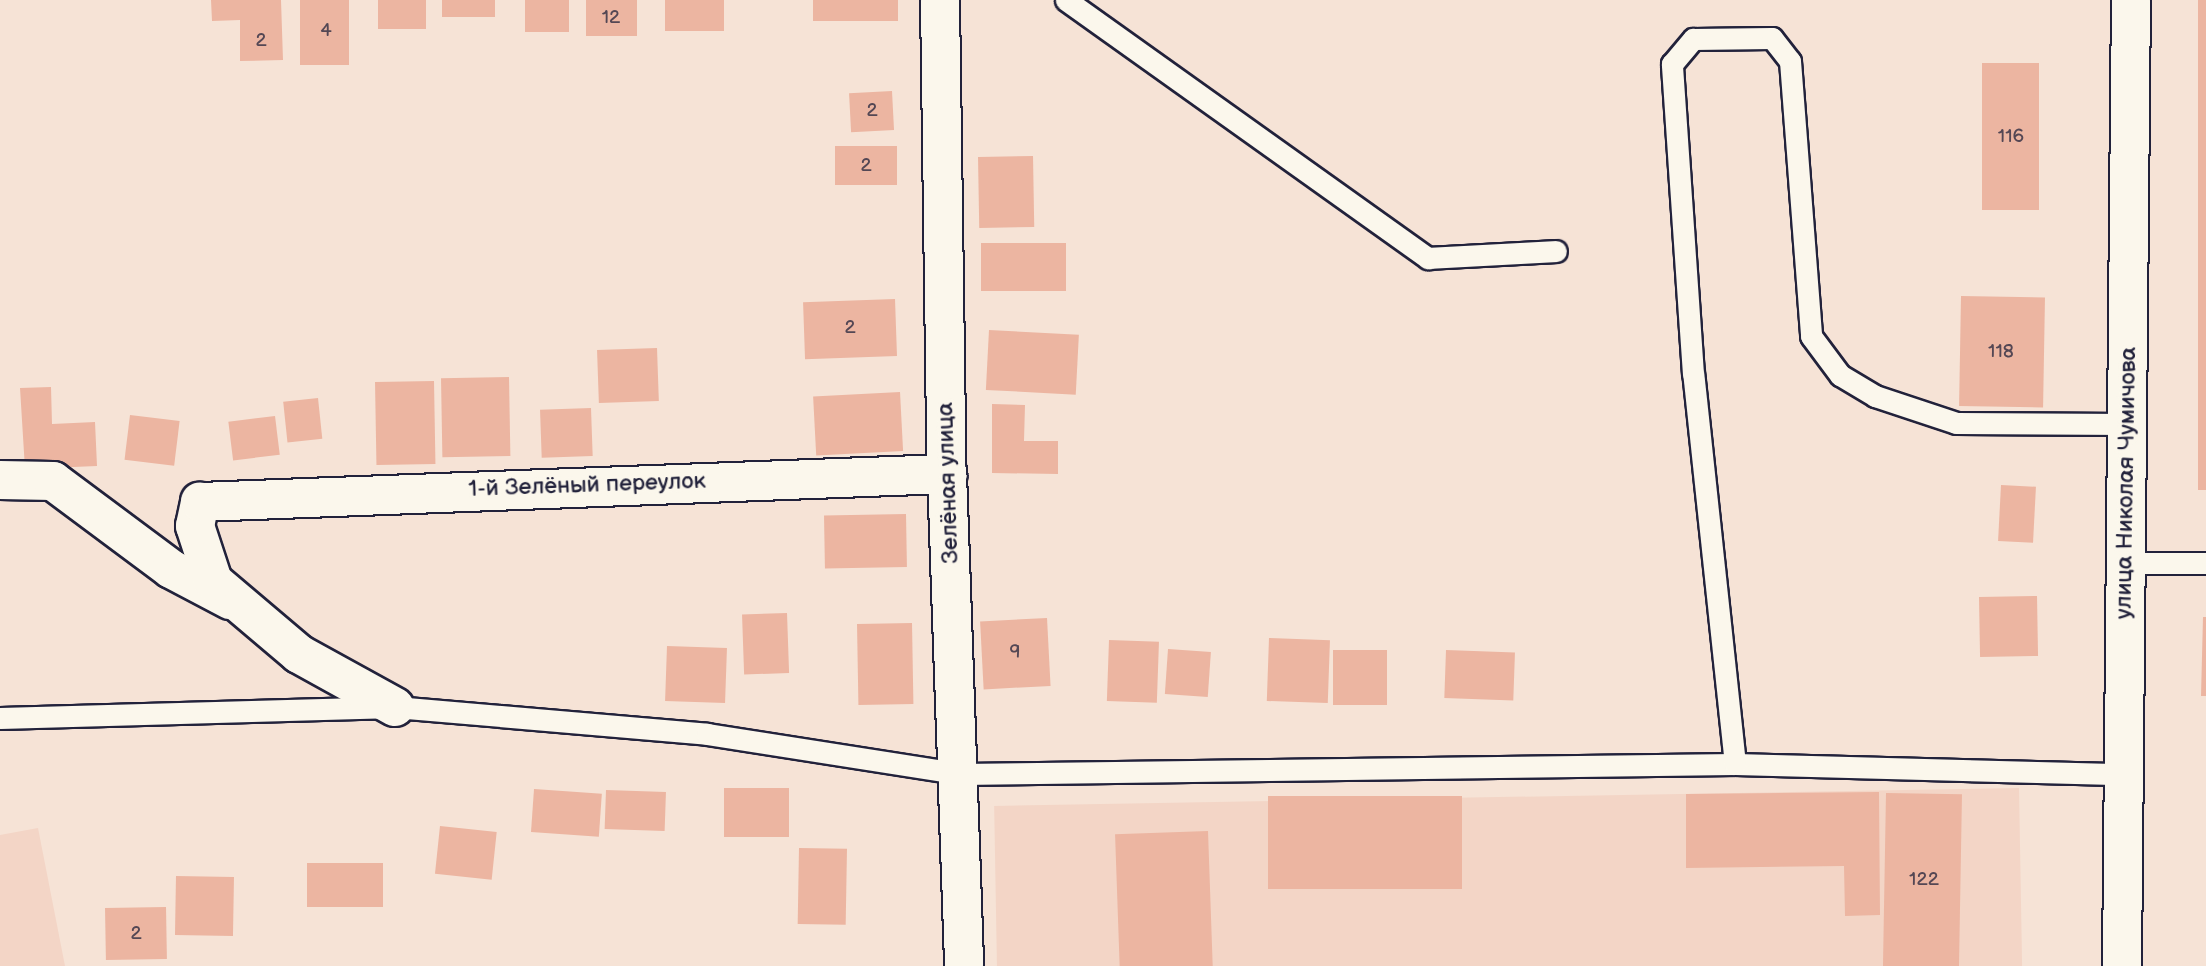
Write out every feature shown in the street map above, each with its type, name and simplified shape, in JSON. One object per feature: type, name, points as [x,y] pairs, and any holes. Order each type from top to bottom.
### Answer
[{"type":"street","name":"Зелёная улица","points":[[940,0],[947,474],[961,774],[964,966]]},
{"type":"street","name":"улица Николая Чумичова","points":[[2122,966],[2131,0]]},
{"type":"street","name":"1-й Зелёный переулок","points":[[235,603],[213,581],[195,526],[200,502],[228,496],[947,474]]},
{"type":"street","points":[[0,480],[53,481],[171,569],[235,603],[299,654],[395,707]]},
{"type":"lane","points":[[1066,0],[1428,258],[1556,251]]},
{"type":"lane","points":[[1735,764],[1693,374],[1672,64],[1693,39],[1772,38],[1790,61],[1811,336],[1840,375],[1875,396],[1956,423],[2127,424]]},
{"type":"lane","points":[[2125,563],[2206,563]]},
{"type":"lane","points":[[0,718],[395,707],[707,734],[961,774],[1735,764],[2123,774]]},
{"type":"shaded area","points":[[2019,788],[2022,966],[997,966],[994,806]]},
{"type":"shaded area","points":[[38,828],[65,966],[0,966],[0,835]]},
{"type":"building","points":[[211,0],[281,0],[283,60],[240,61],[240,20],[212,21]]},
{"type":"building","points":[[300,0],[349,0],[349,65],[300,65]]},
{"type":"building","points":[[378,0],[426,0],[426,29],[378,29]]},
{"type":"building","points":[[442,0],[495,0],[495,17],[442,17]]},
{"type":"building","points":[[525,0],[569,0],[569,32],[525,32]]},
{"type":"building","points":[[586,0],[637,0],[637,36],[586,36]]},
{"type":"building","points":[[665,0],[724,0],[724,31],[665,31]]},
{"type":"building","points":[[813,0],[898,0],[898,21],[813,21]]},
{"type":"building","points":[[2198,0],[2206,0],[2206,490],[2198,490]]},
{"type":"building","points":[[1982,63],[2039,63],[2039,210],[1982,210]]},
{"type":"building","points":[[892,91],[894,130],[851,132],[849,93]]},
{"type":"building","points":[[835,146],[897,146],[897,185],[835,185]]},
{"type":"building","points":[[1033,156],[1034,227],[979,228],[978,157]]},
{"type":"building","points":[[981,243],[1066,243],[1066,291],[981,291]]},
{"type":"building","points":[[1961,296],[2045,297],[2043,407],[1959,406]]},
{"type":"building","points":[[895,299],[897,356],[805,359],[803,302]]},
{"type":"building","points":[[989,330],[1079,335],[1076,395],[986,390]]},
{"type":"building","points":[[657,348],[659,401],[599,403],[597,350]]},
{"type":"building","points":[[509,377],[510,456],[442,457],[441,378]]},
{"type":"building","points":[[434,381],[435,464],[376,465],[375,382]]},
{"type":"building","points":[[51,387],[52,424],[95,422],[97,466],[25,469],[20,388]]},
{"type":"building","points":[[900,392],[903,451],[816,455],[813,397]]},
{"type":"building","points":[[318,398],[322,439],[287,442],[283,402]]},
{"type":"building","points":[[992,404],[1025,405],[1024,441],[1058,441],[1058,474],[992,473]]},
{"type":"building","points":[[591,408],[593,456],[542,458],[540,410]]},
{"type":"building","points":[[130,415],[180,421],[174,466],[125,460]]},
{"type":"building","points":[[275,416],[280,455],[233,460],[228,422]]},
{"type":"building","points":[[2001,485],[2036,487],[2033,543],[1998,541]]},
{"type":"building","points":[[906,514],[907,567],[825,568],[824,515]]},
{"type":"building","points":[[2037,596],[2038,656],[1980,657],[1979,597]]},
{"type":"building","points":[[787,613],[789,673],[744,675],[742,615]]},
{"type":"building","points":[[2203,617],[2206,617],[2206,696],[2201,696]]},
{"type":"building","points":[[1047,618],[1051,686],[984,689],[980,622]]},
{"type":"building","points":[[912,623],[913,704],[858,705],[857,624]]},
{"type":"building","points":[[1269,638],[1330,640],[1328,703],[1267,701]]},
{"type":"building","points":[[1109,640],[1159,642],[1157,703],[1107,701]]},
{"type":"building","points":[[667,646],[727,648],[725,703],[665,701]]},
{"type":"building","points":[[1168,649],[1211,652],[1208,697],[1165,694]]},
{"type":"building","points":[[1333,650],[1387,650],[1387,705],[1333,705]]},
{"type":"building","points":[[1446,650],[1515,652],[1513,700],[1444,698]]},
{"type":"building","points":[[724,788],[789,788],[789,837],[724,837]]},
{"type":"building","points":[[534,789],[602,794],[599,837],[531,832]]},
{"type":"building","points":[[606,790],[666,792],[665,831],[605,829]]},
{"type":"building","points":[[1879,792],[1880,915],[1845,916],[1844,866],[1686,868],[1686,794]]},
{"type":"building","points":[[1886,793],[1962,794],[1959,966],[1883,966]]},
{"type":"building","points":[[1268,796],[1462,796],[1462,889],[1268,889]]},
{"type":"building","points":[[440,826],[497,832],[492,880],[435,874]]},
{"type":"building","points":[[1208,831],[1213,966],[1120,966],[1115,834]]},
{"type":"building","points":[[799,848],[847,849],[846,925],[798,924]]},
{"type":"building","points":[[307,863],[383,863],[383,907],[307,907]]},
{"type":"building","points":[[176,876],[234,877],[233,936],[175,935]]},
{"type":"building","points":[[166,907],[167,959],[106,960],[105,908]]}]
